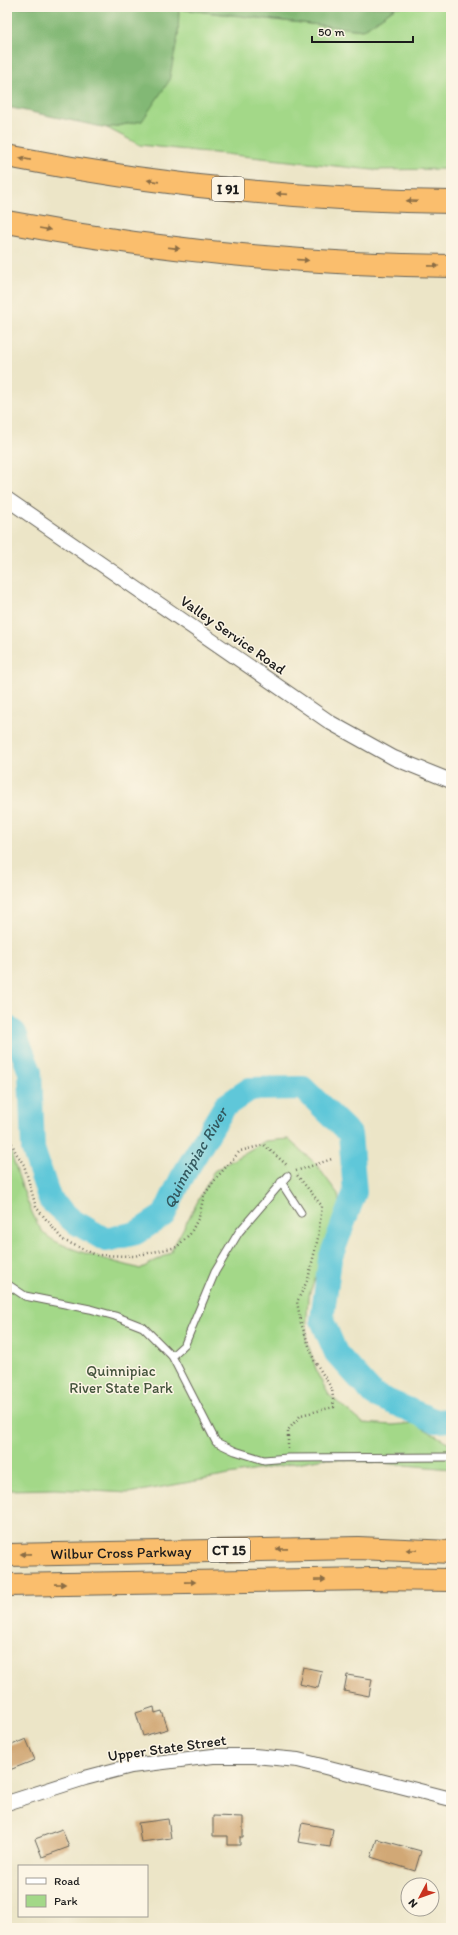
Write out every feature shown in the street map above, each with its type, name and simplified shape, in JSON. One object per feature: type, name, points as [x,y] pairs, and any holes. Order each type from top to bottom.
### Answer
[{"type":"highway","name":"I 91","points":[[7,156],[102,173],[225,189],[347,198],[451,202]]},
{"type":"highway","points":[[7,222],[107,239],[220,253],[340,263],[451,266]]},
{"type":"highway","name":"Wilbur Cross Parkway","points":[[7,1555],[358,1548],[451,1552]]},
{"type":"highway","name":"Wilbur Cross Parkway","points":[[7,1585],[372,1579],[451,1580]]},
{"type":"street","name":"Valley Service Road","points":[[7,499],[331,723],[394,758],[451,781]]},
{"type":"street","name":"Upper State Street","points":[[7,1803],[85,1778],[131,1766],[213,1756],[254,1756],[298,1760],[451,1799]]},
{"type":"lane","points":[[172,1356],[186,1344],[215,1272],[223,1258],[251,1216],[287,1176]]},
{"type":"lane","points":[[281,1182],[301,1213]]},
{"type":"lane","points":[[7,1284],[25,1296],[90,1309],[115,1316],[143,1327],[172,1356],[216,1442],[234,1452],[264,1460],[288,1458],[451,1457]]},
{"type":"path","points":[[287,1176],[332,1159]]},
{"type":"green space","points":[[7,7],[396,7],[363,30],[179,9],[178,36],[169,81],[142,121],[107,128],[7,107]]},
{"type":"green space","points":[[396,7],[451,7],[451,169],[373,170],[140,145],[107,128],[142,121],[178,36],[178,9],[363,30]]},
{"type":"green space","name":"Quinnipiac River State Park","points":[[288,1139],[315,1163],[338,1194],[341,1214],[308,1297],[306,1338],[318,1375],[329,1395],[363,1423],[393,1425],[414,1423],[451,1444],[451,1469],[324,1458],[129,1493],[55,1489],[7,1490],[7,1141],[28,1202],[43,1232],[50,1238],[74,1249],[140,1269],[170,1253],[214,1171],[265,1141]]},
{"type":"building","points":[[303,1667],[322,1671],[318,1688],[299,1684]]},
{"type":"building","points":[[347,1675],[372,1679],[369,1696],[344,1691]]},
{"type":"building","points":[[154,1707],[155,1713],[162,1711],[168,1729],[143,1736],[136,1713]]},
{"type":"building","points":[[26,1739],[35,1760],[7,1771],[7,1747]]},
{"type":"building","points":[[213,1816],[243,1817],[243,1837],[240,1837],[240,1845],[228,1845],[228,1836],[213,1836]]},
{"type":"building","points":[[168,1819],[171,1838],[141,1842],[138,1823]]},
{"type":"building","points":[[302,1823],[333,1829],[330,1847],[298,1842]]},
{"type":"building","points":[[62,1829],[69,1847],[42,1857],[35,1839]]},
{"type":"building","points":[[377,1839],[421,1851],[415,1871],[371,1857]]},
{"type":"waterway","name":"Quinnipiac River","points":[[7,1027],[15,1033],[30,1072],[33,1149],[50,1200],[73,1221],[106,1240],[136,1233],[164,1215],[181,1179],[225,1106],[250,1089],[303,1088],[350,1134],[355,1192],[330,1259],[322,1320],[336,1353],[374,1395],[436,1421],[451,1420]]}]
